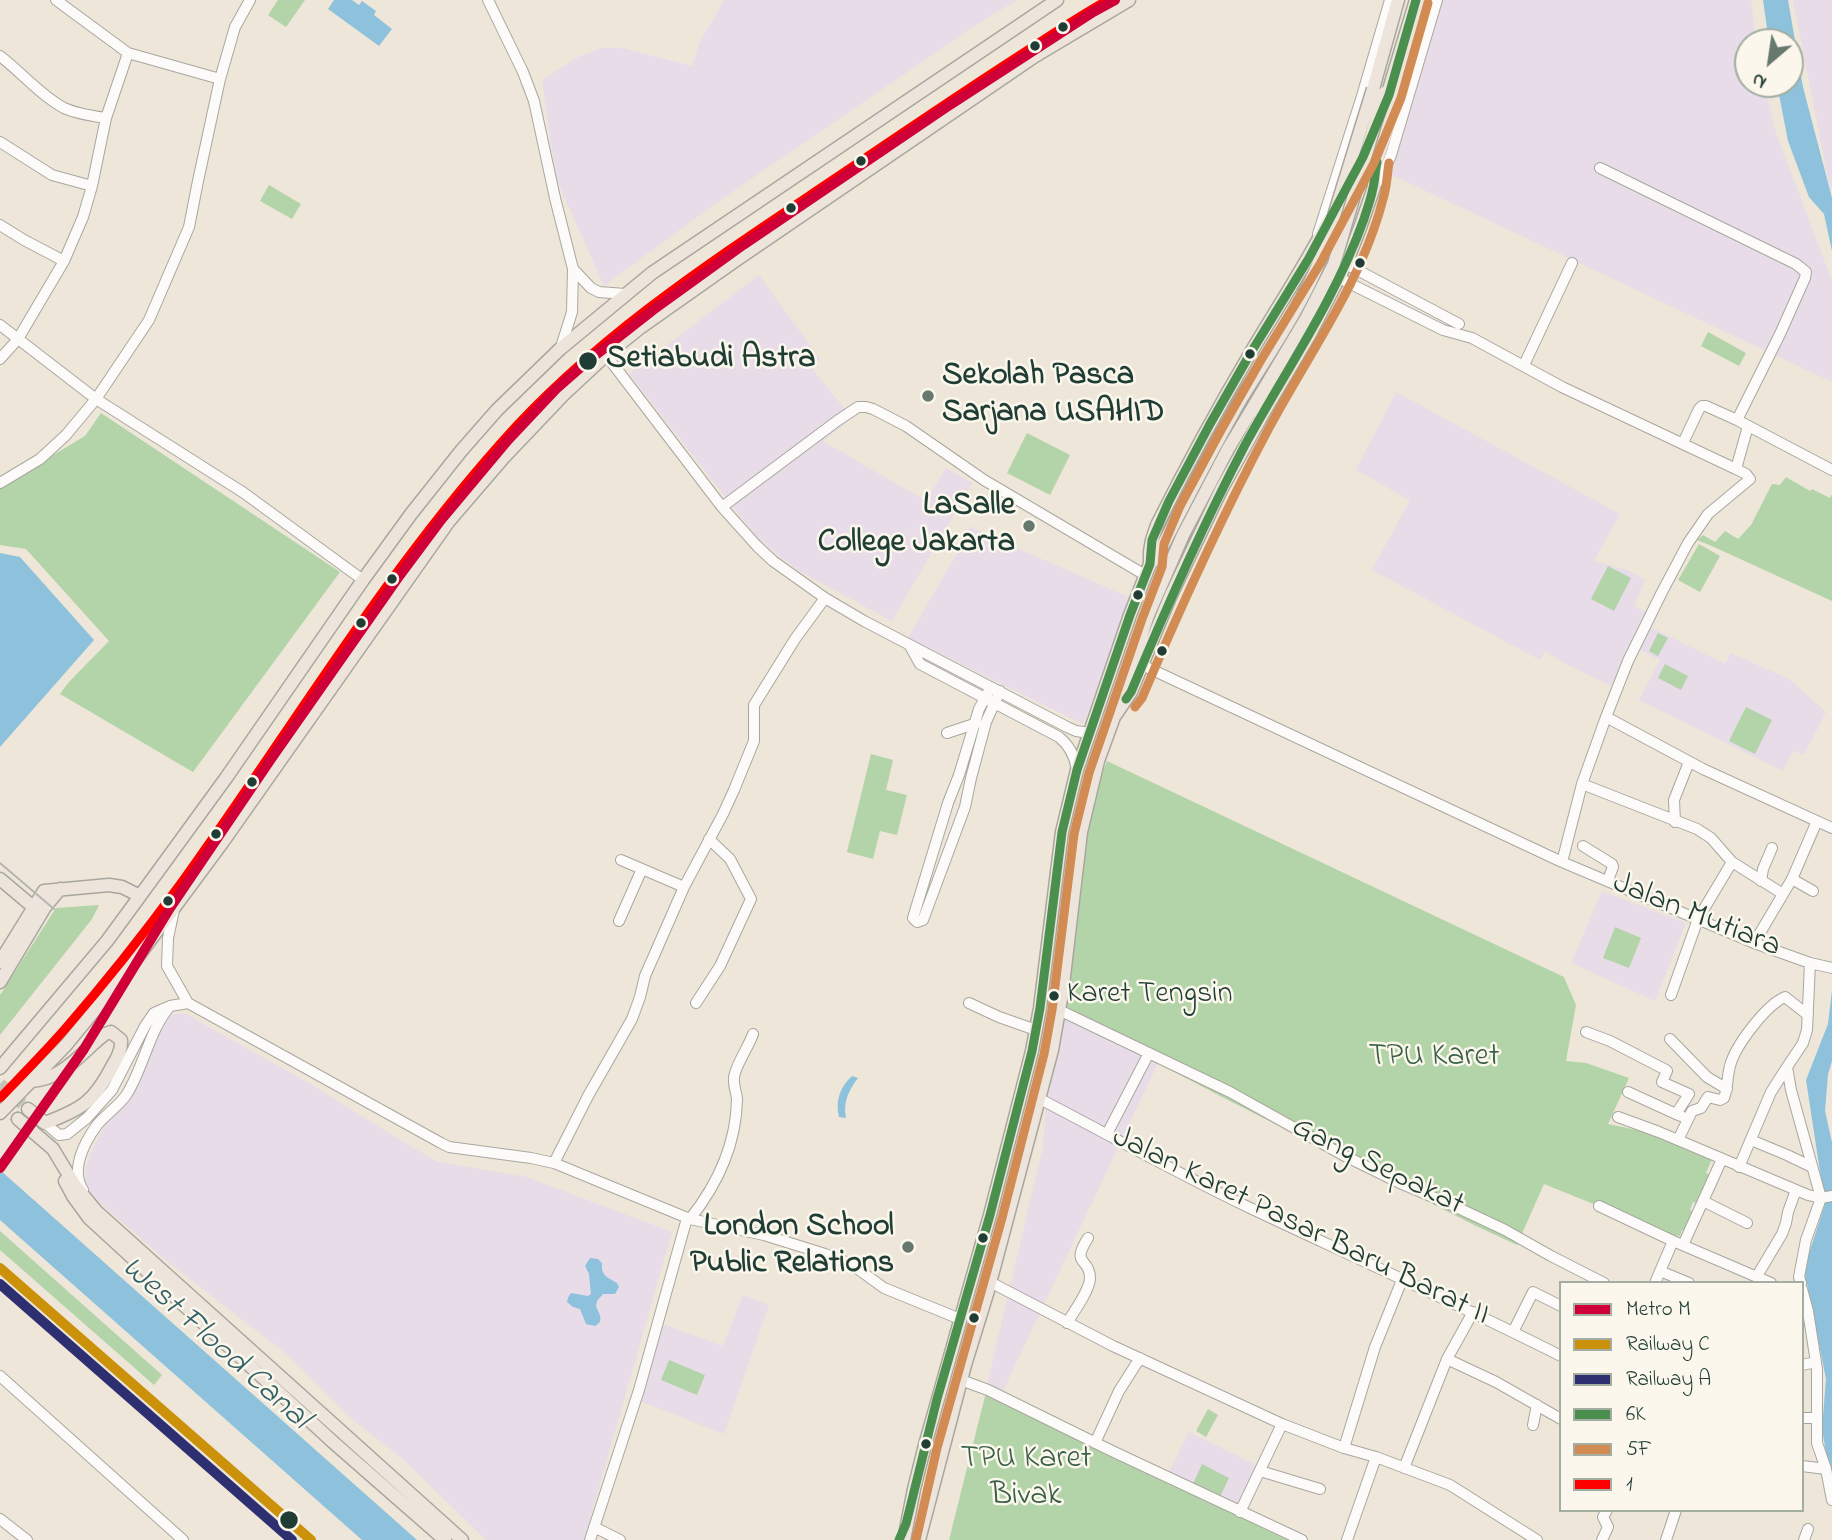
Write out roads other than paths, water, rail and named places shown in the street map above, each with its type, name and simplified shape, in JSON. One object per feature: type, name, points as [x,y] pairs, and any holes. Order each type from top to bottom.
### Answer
[{"type":"main road","points":[[0,1068],[107,941],[226,778],[411,514],[497,410],[560,349],[652,274],[1057,0]]},
{"type":"main road","points":[[0,1113],[66,1045],[175,908],[449,521],[503,457],[564,394],[641,327],[736,260],[1035,56],[1129,0]]},
{"type":"main road","points":[[1148,569],[1157,557],[1220,434],[1309,287],[1321,258],[1398,0]]},
{"type":"main road","points":[[1114,717],[1131,692],[1170,597],[1221,490],[1346,264],[1374,187],[1375,167],[1413,0]]},
{"type":"main road","points":[[919,1540],[1040,1099],[1059,1010],[1081,832],[1098,761],[1148,615],[1183,535],[1228,449],[1307,317],[1334,264],[1413,0]]},
{"type":"main road","points":[[901,1540],[1010,1142],[1036,1030],[1062,832],[1077,770],[1148,569],[1152,540],[1169,501],[1250,354],[1309,258],[1363,157],[1393,97],[1426,0]]},
{"type":"main road","points":[[0,879],[37,910]]},
{"type":"main road","points":[[0,982],[32,932],[44,891],[109,885],[122,887],[140,897]]},
{"type":"main road","points":[[0,961],[37,910]]},
{"type":"main road","points":[[28,1109],[45,1123],[86,1104],[96,1094],[120,1051],[121,1040],[111,1032],[105,1034],[64,1070],[48,1080],[32,1081]]},
{"type":"main road","points":[[18,1119],[53,1149],[74,1184],[96,1211],[462,1540]]},
{"type":"main road","points":[[42,1139],[73,1196],[89,1218],[333,1442],[445,1540]]},
{"type":"main road","points":[[926,1540],[933,1490]]},
{"type":"street","points":[[56,0],[128,53],[220,79]]},
{"type":"street","points":[[0,483],[52,449],[96,399],[149,320],[190,228],[220,79],[235,27],[250,0]]},
{"type":"street","points":[[488,0],[523,72],[534,102],[573,269],[572,312],[560,349]]},
{"type":"street","points":[[1309,258],[1390,0]]},
{"type":"street","points":[[1374,187],[1391,155],[1437,0]]},
{"type":"street","points":[[0,359],[18,339],[64,261],[83,218],[106,118],[128,53]]},
{"type":"street","points":[[0,56],[64,108],[106,118]]},
{"type":"street","points":[[0,142],[52,175],[92,186]]},
{"type":"street","points":[[1600,168],[1796,264],[1806,272],[1780,334],[1737,420]]},
{"type":"street","points":[[0,225],[64,261]]},
{"type":"street","points":[[1524,365],[1572,263]]},
{"type":"street","points":[[1346,264],[1460,324]]},
{"type":"street","points":[[573,269],[591,288],[599,292],[625,294]]},
{"type":"street","points":[[1339,278],[1443,330],[1472,338],[1562,387],[1736,469],[1750,479],[1707,514],[1661,592],[1606,717],[1582,784],[1562,862]]},
{"type":"street","points":[[0,326],[96,399],[244,493],[363,580]]},
{"type":"street","points":[[606,355],[722,507],[773,561],[825,598],[910,646],[1076,731],[1090,733]]},
{"type":"street","points":[[1682,443],[1702,406],[1706,406],[1832,470]]},
{"type":"street","points":[[722,507],[836,421],[858,407],[866,407],[906,426],[990,484],[1148,569]]},
{"type":"street","points":[[1736,469],[1748,426]]},
{"type":"street","points":[[554,1163],[632,1019],[645,976],[684,887],[723,814],[754,741],[754,705],[825,598]]},
{"type":"street","points":[[910,646],[920,664],[1059,737],[1072,752],[1077,770]]},
{"type":"street","name":"Jalan Mutiara","points":[[1142,665],[1562,862],[1754,943],[1832,968]]},
{"type":"street","points":[[990,700],[979,709],[948,803],[913,918],[917,922],[923,920],[931,901],[965,807],[990,700],[995,689]]},
{"type":"street","points":[[1606,717],[1689,762],[1832,828]]},
{"type":"street","points":[[947,733],[986,722]]},
{"type":"street","points":[[1675,822],[1674,800],[1689,762]]},
{"type":"street","points":[[959,775],[971,778]]},
{"type":"street","points":[[1582,784],[1697,829],[1711,838],[1732,862],[1783,894]]},
{"type":"street","points":[[948,803],[965,807]]},
{"type":"street","points":[[1754,943],[1792,879],[1817,821]]},
{"type":"street","points":[[696,1003],[720,966],[751,899],[730,859],[709,839]]},
{"type":"street","points":[[1583,846],[1612,864],[1608,880]]},
{"type":"street","points":[[1762,881],[1763,869],[1772,848]]},
{"type":"street","points":[[621,860],[684,887]]},
{"type":"street","points":[[1671,995],[1698,919],[1732,862]]},
{"type":"street","points":[[619,921],[642,869]]},
{"type":"street","points":[[1792,879],[1813,891]]},
{"type":"street","points":[[920,897],[931,901]]},
{"type":"street","points":[[175,908],[168,938],[167,966],[188,1003],[449,1147],[531,1158],[567,1167],[689,1218],[764,1235],[851,1264],[884,1287],[960,1319]]},
{"type":"street","points":[[1739,1167],[1771,1092],[1803,1043],[1815,964]]},
{"type":"street","points":[[1678,1140],[1693,1110],[1701,1108],[1706,1098],[1722,1100],[1735,1054],[1763,1012],[1785,998],[1808,1015]]},
{"type":"street","points":[[45,1123],[59,1135],[67,1134],[87,1118],[112,1090],[154,1013],[170,1006],[188,1003]]},
{"type":"street","points":[[969,1003],[1036,1030]]},
{"type":"street","points":[[102,1230],[96,1211],[79,1185],[77,1173],[80,1158],[98,1124],[127,1093],[160,1020],[170,1006]]},
{"type":"street","name":"Gang Sepakat","points":[[1059,1010],[1230,1093],[1343,1155],[1505,1230],[1600,1281]]},
{"type":"street","points":[[1586,1032],[1665,1069],[1662,1082],[1689,1094],[1676,1114]]},
{"type":"street","points":[[590,1540],[639,1390],[689,1218],[714,1184],[726,1157],[736,1112],[737,1097],[733,1077],[753,1034]]},
{"type":"street","points":[[1670,1039],[1707,1077],[1727,1089]]},
{"type":"street","points":[[1107,1134],[1149,1053]]},
{"type":"street","points":[[1787,1067],[1812,1167],[1825,1197],[1806,1240],[1800,1281]]},
{"type":"street","points":[[1628,1093],[1688,1119]]},
{"type":"street","name":"Jalan Karet Pasar Baru Barat II","points":[[1040,1099],[1248,1207],[1559,1355]]},
{"type":"street","points":[[1618,1117],[1796,1190],[1825,1197]]},
{"type":"street","points":[[1751,1140],[1812,1167]]},
{"type":"street","points":[[1656,1281],[1703,1201],[1722,1159]]},
{"type":"street","points":[[1757,1276],[1782,1234],[1796,1190]]},
{"type":"street","points":[[1703,1201],[1747,1223]]},
{"type":"street","points":[[1599,1206],[1768,1281]]},
{"type":"street","points":[[1067,1323],[1090,1281],[1080,1255],[1088,1238]]},
{"type":"street","points":[[1660,1271],[1684,1281]]},
{"type":"street","points":[[1343,1448],[1375,1347],[1402,1280]]},
{"type":"street","points":[[990,1282],[1067,1323],[1282,1424],[1450,1485],[1537,1540]]},
{"type":"street","points":[[1513,1332],[1533,1292],[1559,1305]]},
{"type":"street","points":[[1806,1302],[1816,1362],[1817,1443],[1832,1500]]},
{"type":"street","points":[[1404,1468],[1447,1359],[1473,1312]]},
{"type":"street","points":[[1096,1443],[1119,1391],[1140,1358]]},
{"type":"street","points":[[1447,1359],[1496,1382],[1559,1418]]},
{"type":"street","points":[[1804,1365],[1816,1362]]},
{"type":"street","points":[[0,1376],[183,1540]]},
{"type":"street","points":[[961,1380],[988,1390],[1302,1540]]},
{"type":"street","points":[[1533,1425],[1537,1405]]},
{"type":"street","points":[[1804,1418],[1817,1418]]},
{"type":"street","points":[[1240,1512],[1282,1424]]},
{"type":"street","points":[[1347,1540],[1376,1457]]},
{"type":"street","points":[[1804,1466],[1826,1469]]},
{"type":"street","points":[[1260,1471],[1320,1489]]},
{"type":"street","points":[[1602,1540],[1608,1527],[1603,1517],[1606,1512]]},
{"type":"street","points":[[1666,1540],[1675,1512]]},
{"type":"street","points":[[0,1519],[27,1540]]},
{"type":"street","points":[[594,1527],[620,1540]]},
{"type":"street","points":[[1804,1540],[1808,1529]]},
{"type":"water","points":[[334,0],[352,0],[359,5],[362,1],[376,11],[374,15],[392,29],[379,46],[328,9]]},
{"type":"water","points":[[1763,0],[1788,0],[1793,28],[1767,28]]},
{"type":"water","points":[[1804,91],[1832,198],[1832,251],[1824,214],[1809,197],[1788,141],[1780,98],[1804,98]]},
{"type":"water","points":[[0,553],[20,557],[94,640],[0,747]]},
{"type":"water","points":[[1832,990],[1832,1061],[1828,1074],[1825,1111],[1832,1142],[1832,1488],[1822,1429],[1826,1379],[1804,1269],[1825,1204],[1806,1080],[1828,1024]]},
{"type":"water","points":[[852,1076],[858,1078],[847,1097],[846,1118],[839,1117],[840,1095]]},
{"type":"water","points":[[0,1170],[417,1540],[362,1540],[0,1220]]},
{"type":"water","points":[[590,1258],[598,1259],[602,1263],[604,1273],[619,1287],[615,1294],[603,1294],[597,1301],[601,1320],[595,1326],[586,1324],[580,1309],[567,1302],[571,1293],[588,1296],[591,1294],[589,1274],[585,1266]]},
{"type":"tunnel","points":[[0,1084],[28,1109]]},
{"type":"tunnel","points":[[0,1103],[18,1119]]},
{"type":"tram line","points":[[0,863],[54,909]]},
{"type":"metro line","name":"M","points":[[0,1168],[84,1049],[170,908],[400,575],[441,520],[508,440],[556,389],[653,310],[743,245],[945,108],[1115,0]]},
{"type":"rail line","name":"C","points":[[0,1268],[311,1540]]},
{"type":"rail line","name":"A","points":[[0,1284],[292,1540]]},
{"type":"place","name":"Setiabudi Astra","points":[[588,361]]},
{"type":"place","name":"Sekolah Pasca Sarjana USAHID","points":[[928,396]]},
{"type":"place","name":"LaSalle College Jakarta","points":[[1029,526]]},
{"type":"place","name":"Karet Tengsin","points":[[1054,996]]},
{"type":"place","name":"London School Public Relations","points":[[908,1247]]},
{"type":"park label","name":"TPU Karet","points":[[1434,1059]]},
{"type":"park label","name":"TPU Karet Bivak","points":[[1026,1480]]},
{"type":"water label","name":"West Flood Canal","points":[[214,1345]]}]
